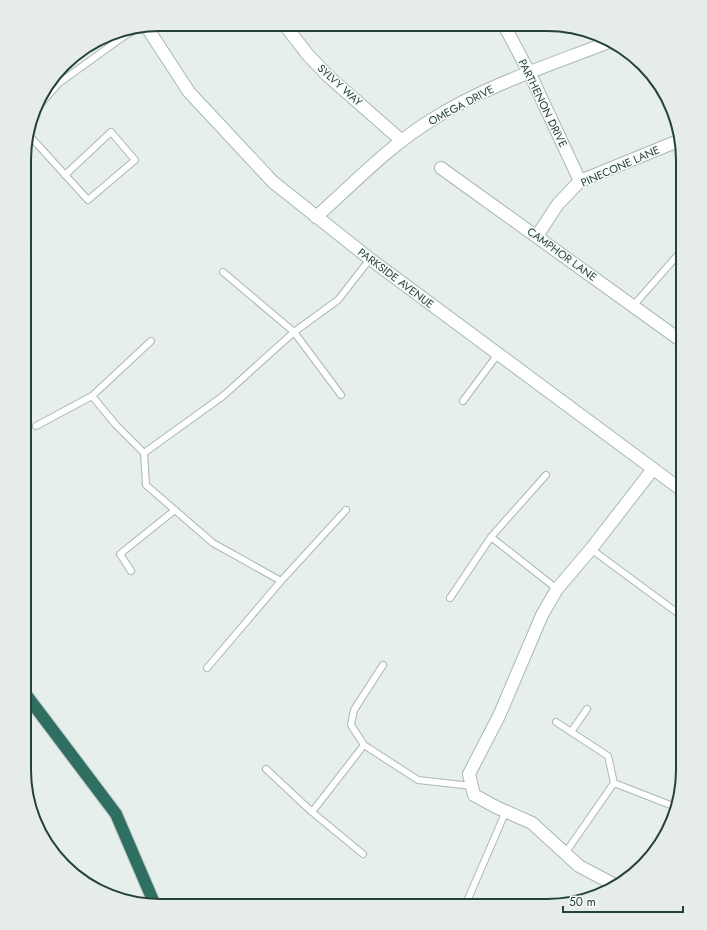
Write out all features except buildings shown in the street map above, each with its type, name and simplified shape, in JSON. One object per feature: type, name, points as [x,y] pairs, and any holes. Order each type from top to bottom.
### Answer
[{"type":"highway","points":[[31,701],[116,814],[152,899]]},
{"type":"street","name":"SYLVY WAY","points":[[289,31],[308,55],[328,76],[402,141]]},
{"type":"street","name":"PARTHENON DRIVE","points":[[507,31],[530,74],[580,181]]},
{"type":"street","name":"PARKSIDE AVENUE","points":[[150,32],[189,92],[273,182],[370,259],[676,486]]},
{"type":"street","name":"OMEGA DRIVE","points":[[316,217],[402,141],[433,119],[501,84],[604,44]]},
{"type":"street","name":"PINECONE LANE","points":[[537,236],[558,204],[580,181],[675,141]]},
{"type":"street","name":"CAMPHOR LANE","points":[[441,168],[676,337]]},
{"type":"street","points":[[608,884],[579,866],[566,852],[532,823],[474,795],[469,774],[499,716],[542,615],[557,589],[591,549],[653,469]]},
{"type":"lane","points":[[48,96],[59,83],[128,35]]},
{"type":"lane","points":[[33,139],[65,175],[88,200],[135,160],[111,132],[65,175]]},
{"type":"lane","points":[[633,306],[676,258]]},
{"type":"lane","points":[[144,453],[223,396],[294,332],[338,300],[370,259]]},
{"type":"lane","points":[[223,272],[294,332],[341,395]]},
{"type":"lane","points":[[36,426],[92,396],[151,341]]},
{"type":"lane","points":[[463,401],[498,354]]},
{"type":"lane","points":[[92,396],[116,425],[144,453],[146,485],[213,543],[281,581]]},
{"type":"lane","points":[[450,598],[491,537],[546,475]]},
{"type":"lane","points":[[131,570],[120,554],[175,510]]},
{"type":"lane","points":[[207,668],[281,581],[346,510]]},
{"type":"lane","points":[[491,537],[557,589]]},
{"type":"lane","points":[[591,549],[676,612]]},
{"type":"lane","points":[[383,665],[354,710],[351,725],[364,745],[418,780],[472,786]]},
{"type":"lane","points":[[571,732],[586,709]]},
{"type":"lane","points":[[556,722],[608,756],[614,782],[566,852]]},
{"type":"lane","points":[[312,812],[364,745]]},
{"type":"lane","points":[[266,769],[312,812],[363,854]]},
{"type":"lane","points":[[614,782],[671,805]]},
{"type":"lane","points":[[468,899],[506,811]]}]
